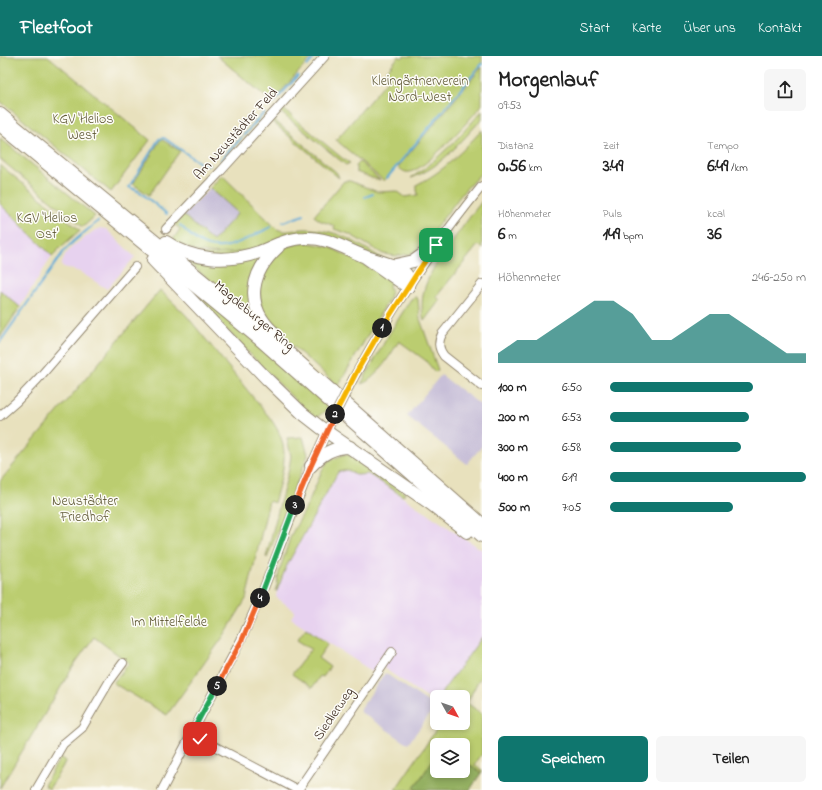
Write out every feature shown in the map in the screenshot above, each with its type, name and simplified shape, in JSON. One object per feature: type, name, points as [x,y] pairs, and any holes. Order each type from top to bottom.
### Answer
[{"type":"highway","name":"Magdeburger Ring","points":[[0,114],[299,374],[482,536]]},
{"type":"highway","name":"Magdeburger Ring","points":[[0,125],[118,216],[310,371],[482,524]]},
{"type":"highway","points":[[364,256],[408,287],[409,281],[406,274],[399,269],[364,256],[338,244],[318,239],[300,238],[283,242],[241,257],[225,259],[203,258],[188,254],[173,247],[133,216],[118,216],[117,228],[157,264],[277,389],[302,412],[326,432],[350,447],[431,504],[482,543]]},
{"type":"highway","points":[[283,242],[265,260],[258,272],[255,285],[256,303],[261,316],[269,328],[305,360],[310,371]]},
{"type":"highway","points":[[391,266],[414,261],[436,245]]},
{"type":"highway","points":[[311,466],[323,454],[332,449],[350,447]]},
{"type":"street","name":"Am Neustädter Feld","points":[[166,229],[221,171],[325,56]]},
{"type":"street","points":[[162,790],[246,631],[311,466],[326,432],[353,379],[380,330],[436,245],[482,186]]},
{"type":"street","points":[[0,416],[38,379],[135,267]]},
{"type":"street","points":[[482,284],[442,334],[439,341],[440,348],[444,356],[482,386]]},
{"type":"street","name":"Siedlerweg","points":[[298,790],[392,652]]},
{"type":"street","points":[[36,790],[63,744],[82,728],[109,682],[123,663]]},
{"type":"street","points":[[191,734],[298,790]]},
{"type":"shaded area","points":[[210,188],[239,213],[212,242],[183,215]]},
{"type":"shaded area","points":[[0,204],[52,256],[20,307],[0,290]]},
{"type":"shaded area","points":[[100,228],[106,229],[135,257],[107,289],[80,272],[61,266],[65,255],[73,246]]},
{"type":"shaded area","points":[[441,375],[482,406],[482,446],[467,464],[407,416]]},
{"type":"shaded area","points":[[347,470],[358,475],[368,474],[482,550],[482,637],[443,690],[430,690],[430,700],[378,664],[373,672],[291,618],[295,611],[276,597],[286,567],[338,472]]},
{"type":"shaded area","points":[[385,673],[430,704],[430,714],[408,744],[359,711]]},
{"type":"green space","name":"KGV 'Helios West'","points":[[0,56],[48,56],[150,140],[111,192],[0,101]]},
{"type":"green space","points":[[217,56],[313,56],[272,102]]},
{"type":"green space","name":"Kleingärtnerverein Nord-West","points":[[399,56],[402,58],[404,56],[482,56],[482,65],[384,181],[336,140],[391,76],[386,72]]},
{"type":"green space","points":[[482,67],[482,105],[447,143],[425,163],[409,172],[398,167]]},
{"type":"green space","points":[[282,108],[350,163],[346,165],[279,111]]},
{"type":"green space","points":[[482,111],[482,119],[450,153],[432,168],[411,178],[428,166],[454,142]]},
{"type":"green space","points":[[270,120],[275,121],[337,173],[339,178]]},
{"type":"green space","points":[[482,130],[482,172],[464,191],[423,245],[410,254],[396,256],[383,254],[349,234],[334,229],[335,226],[321,221],[314,216],[344,181],[350,181],[378,192],[397,191],[405,197],[418,195],[416,185],[444,168]]},
{"type":"green space","points":[[0,138],[95,216],[83,227],[0,159]]},
{"type":"green space","points":[[161,139],[180,151],[149,195],[133,184]]},
{"type":"green space","points":[[360,162],[380,180],[356,172],[356,166]]},
{"type":"green space","name":"KGV 'Helios Ost'","points":[[0,165],[80,230],[52,256],[0,204]]},
{"type":"green space","points":[[222,175],[277,229],[287,231],[311,229],[338,234],[389,262],[326,237],[225,254],[197,252],[172,241],[180,229],[174,224],[183,215],[213,241],[238,213],[210,188]]},
{"type":"green space","points":[[482,201],[482,248],[478,245],[436,297],[440,300],[424,321],[422,299],[428,279],[438,261]]},
{"type":"green space","points":[[304,242],[330,247],[393,280],[389,285],[391,292],[389,299],[338,386],[277,332],[261,310],[258,281],[282,248]]},
{"type":"green space","points":[[172,249],[188,256],[269,250],[256,269],[264,326]]},
{"type":"green space","points":[[160,262],[233,322],[328,406],[325,411],[316,418],[299,404]]},
{"type":"green space","points":[[0,290],[20,307],[0,337]]},
{"type":"green space","name":"Neustädter Friedhof","points":[[160,290],[186,315],[270,418],[282,440],[284,450],[283,469],[274,503],[269,501],[246,599],[223,637],[167,715],[113,683],[129,663],[94,637],[76,662],[0,788],[0,481]]},
{"type":"green space","points":[[415,297],[418,299],[420,319],[438,370],[435,372],[425,360],[399,341],[378,372],[367,382],[361,384],[389,334],[411,299]]},
{"type":"green space","points":[[303,437],[308,455],[267,558],[266,557],[289,469],[291,456],[287,438]]},
{"type":"green space","points":[[345,454],[355,457],[405,493],[403,496],[368,474],[358,475],[347,470],[338,472],[286,567],[276,591],[279,572],[291,535],[305,510],[322,471],[328,461]]},
{"type":"green space","points":[[306,628],[328,644],[318,658],[330,667],[323,677],[320,676],[312,688],[292,674],[311,649],[297,640]]},
{"type":"green space","points":[[482,637],[482,676],[470,697],[470,690],[443,690]]},
{"type":"green space","points":[[470,705],[482,714],[482,754],[474,765],[482,770],[482,773],[470,765],[470,738],[431,738],[436,730],[470,730]]},
{"type":"green space","points":[[430,739],[430,764],[414,788],[417,790],[395,790]]},
{"type":"green space","points":[[60,758],[66,761],[49,789],[44,785]]},
{"type":"green space","points":[[430,764],[430,778],[470,778],[470,765],[481,773],[470,790],[417,790],[414,788]]},
{"type":"waterway","points":[[307,66],[316,56]]},
{"type":"waterway","points":[[387,178],[482,64]]},
{"type":"waterway","points":[[273,103],[298,76]]},
{"type":"waterway","points":[[221,160],[264,113]]},
{"type":"waterway","points":[[167,214],[140,192],[129,187],[159,139],[164,138],[200,163],[209,165]]},
{"type":"waterway","points":[[365,197],[373,194]]},
{"type":"waterway","points":[[283,222],[304,215]]},
{"type":"waterway","points":[[0,342],[64,251],[98,221]]},
{"type":"waterway","points":[[180,225],[201,243],[218,247],[237,243],[271,227]]},
{"type":"route","points":[[200,739],[191,734],[242,640],[260,598],[284,532],[311,466],[333,418],[357,371],[387,319],[436,245]]},
{"type":"park label","name":"Im Mittelfelde","points":[[169,622]]}]
